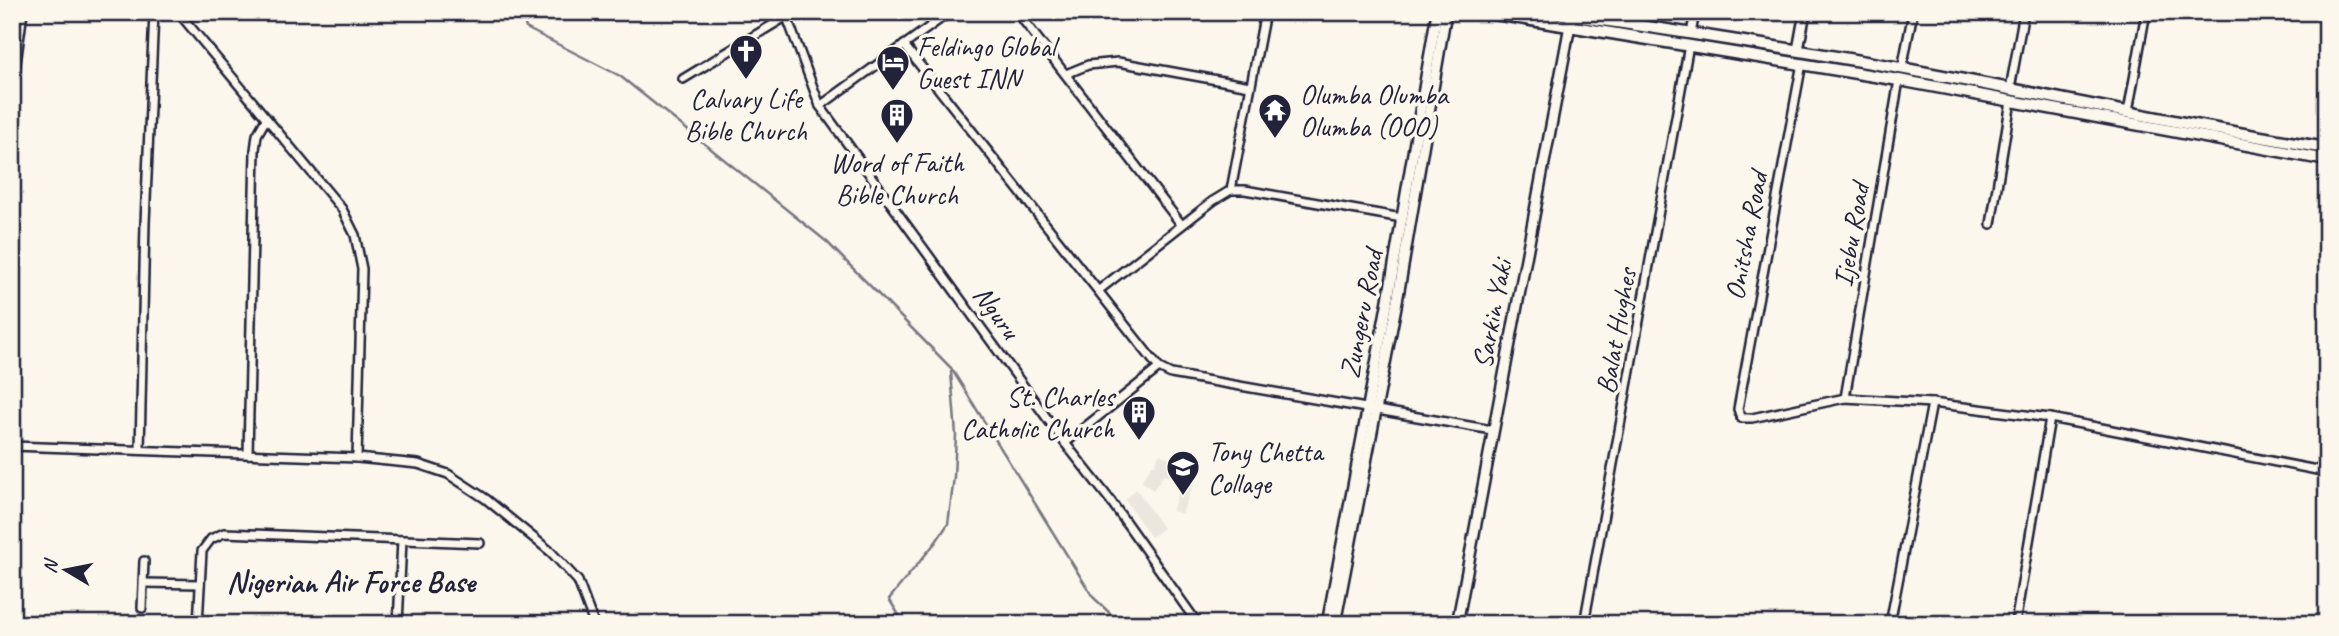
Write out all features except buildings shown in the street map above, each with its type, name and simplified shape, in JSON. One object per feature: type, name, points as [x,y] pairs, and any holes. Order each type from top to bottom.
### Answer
[{"type":"main road","points":[[1482,12],[1802,63],[2296,149],[2327,148]]},
{"type":"main road","points":[[1550,12],[1798,50],[2010,89],[2228,133],[2296,149],[2327,160]]},
{"type":"street","points":[[12,93],[23,12]]},
{"type":"street","points":[[140,450],[146,197],[155,12]]},
{"type":"street","points":[[178,12],[342,209],[358,243],[362,269],[356,458]]},
{"type":"street","points":[[820,106],[950,12]]},
{"type":"street","points":[[1017,12],[1181,224]]},
{"type":"street","points":[[1231,191],[1265,12]]},
{"type":"street","name":"Zungeru Road","points":[[1327,624],[1371,410],[1437,12]]},
{"type":"street","points":[[1335,624],[1371,410],[1412,220],[1446,12]]},
{"type":"street","points":[[1691,34],[1695,12]]},
{"type":"street","points":[[1798,50],[1805,12]]},
{"type":"street","points":[[1902,69],[1913,12]]},
{"type":"street","points":[[2010,89],[2024,12]]},
{"type":"street","points":[[2128,112],[2146,12]]},
{"type":"street","points":[[683,79],[786,14]]},
{"type":"street","name":"Nguru","points":[[786,14],[820,106],[1198,624]]},
{"type":"street","name":"Sarkin Yaki","points":[[1457,624],[1573,14]]},
{"type":"street","points":[[904,45],[1159,368],[1171,374],[1492,430]]},
{"type":"street","name":"Balat Hughes","points":[[1584,624],[1689,45]]},
{"type":"street","points":[[1066,74],[1088,65],[1118,62],[1250,86]]},
{"type":"street","name":"Onitsha Road","points":[[1802,63],[1738,409],[1741,418],[1752,418],[1845,398]]},
{"type":"street","name":"Ijebu Road","points":[[1845,398],[1899,80]]},
{"type":"street","points":[[1991,224],[2011,101]]},
{"type":"street","points":[[248,454],[256,143],[257,135],[266,119]]},
{"type":"street","points":[[1099,289],[1181,224],[1231,191],[1245,190],[1402,218]]},
{"type":"street","points":[[1065,443],[1159,368]]},
{"type":"street","points":[[1845,398],[1932,403],[2050,418],[2327,472]]},
{"type":"street","points":[[1890,624],[1932,403]]},
{"type":"street","points":[[2015,624],[2050,418]]},
{"type":"street","points":[[12,446],[356,458],[418,464],[448,474],[486,499],[551,552],[578,581],[594,624]]},
{"type":"street","points":[[198,624],[202,551],[211,540],[224,533],[480,543]]},
{"type":"street","points":[[398,624],[402,540]]},
{"type":"street","points":[[142,608],[144,561]]},
{"type":"street","points":[[144,583],[200,584]]},
{"type":"shaded area","name":"Tony Chetta Collage","points":[[1159,454],[1199,469],[1182,514],[1172,511],[1182,482],[1164,475],[1153,490],[1141,481],[1152,465],[1155,465]]},
{"type":"shaded area","name":"Tony Chetta Collage","points":[[1136,489],[1163,528],[1151,537],[1125,500]]},
{"type":"waterway","points":[[521,12],[526,28],[620,76],[827,242],[951,368],[1093,597],[1121,624]]},
{"type":"waterway","points":[[911,624],[902,620],[889,599],[948,524],[956,435],[951,372]]},
{"type":"place","name":"Calvary Life Bible Church","points":[[746,81]]},
{"type":"place","name":"Feldingo Global Guest INN","points":[[893,92]]},
{"type":"place","name":"Olumba Olumba Olumba (OOO)","points":[[1275,140]]},
{"type":"place","name":"Word of Faith Bible Church","points":[[897,145]]},
{"type":"place","name":"St. Charles Catholic Church","points":[[1139,442]]},
{"type":"place","name":"Tony Chetta Collage","points":[[1183,497]]},
{"type":"district","name":"Nigerian Air Force Base","points":[[351,582]]}]
